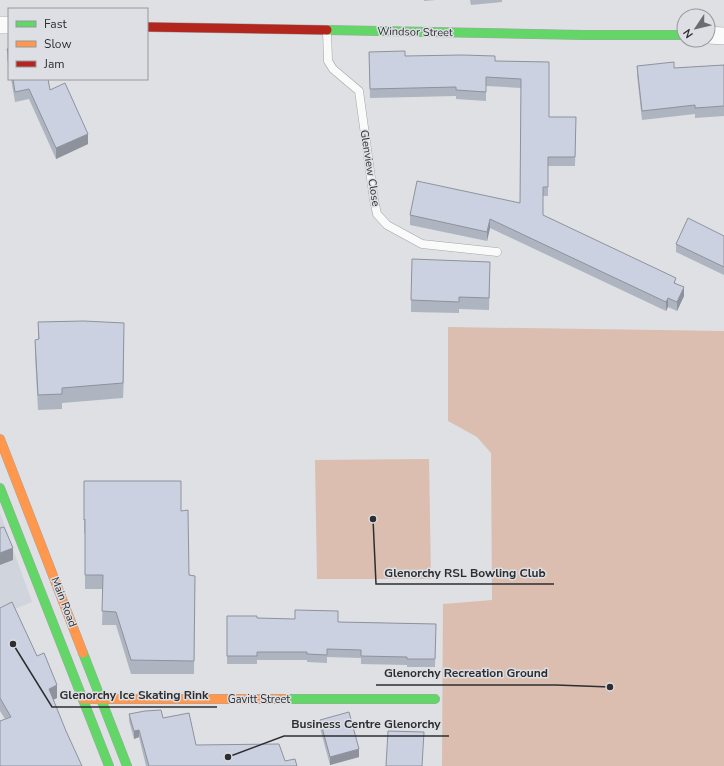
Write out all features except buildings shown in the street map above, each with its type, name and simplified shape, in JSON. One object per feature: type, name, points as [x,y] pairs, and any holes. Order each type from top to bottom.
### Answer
[{"type":"street","name":"Windsor Street","points":[[148,27],[584,35],[676,35]]},
{"type":"street","name":"Main Road","points":[[0,438],[4,458],[127,766]]},
{"type":"street","name":"Main Road","points":[[0,488],[109,766]]},
{"type":"street","name":"Gavitt Street","points":[[83,699],[435,699]]},
{"type":"lane","name":"Glenview Close","points":[[327,30],[328,61],[333,69],[359,91],[377,214],[388,225],[422,244],[497,252]]},
{"type":"shaded area","points":[[448,327],[724,331],[724,766],[442,766],[443,604],[492,600],[491,453],[477,437],[448,421]]},
{"type":"shaded area","points":[[429,459],[431,579],[317,579],[315,460]]},
{"type":"shaded area","points":[[0,513],[32,602],[0,615]]},
{"type":"traffic: fast","points":[[327,30],[584,35],[676,35]]},
{"type":"traffic: fast","points":[[0,488],[109,766]]},
{"type":"traffic: fast","points":[[83,653],[127,766]]},
{"type":"traffic: fast","points":[[285,699],[435,699]]},
{"type":"traffic: slow","points":[[0,439],[83,653]]},
{"type":"traffic: slow","points":[[83,699],[285,699]]},
{"type":"traffic: jam","points":[[148,27],[327,30]]},
{"type":"place","name":"Glenorchy RSL Bowling Club","points":[[373,519]]},
{"type":"place","name":"Glenorchy Ice Skating Rink","points":[[13,644]]},
{"type":"place","name":"Glenorchy Recreation Ground","points":[[610,687]]},
{"type":"place","name":"Business Centre Glenorchy","points":[[228,757]]}]
